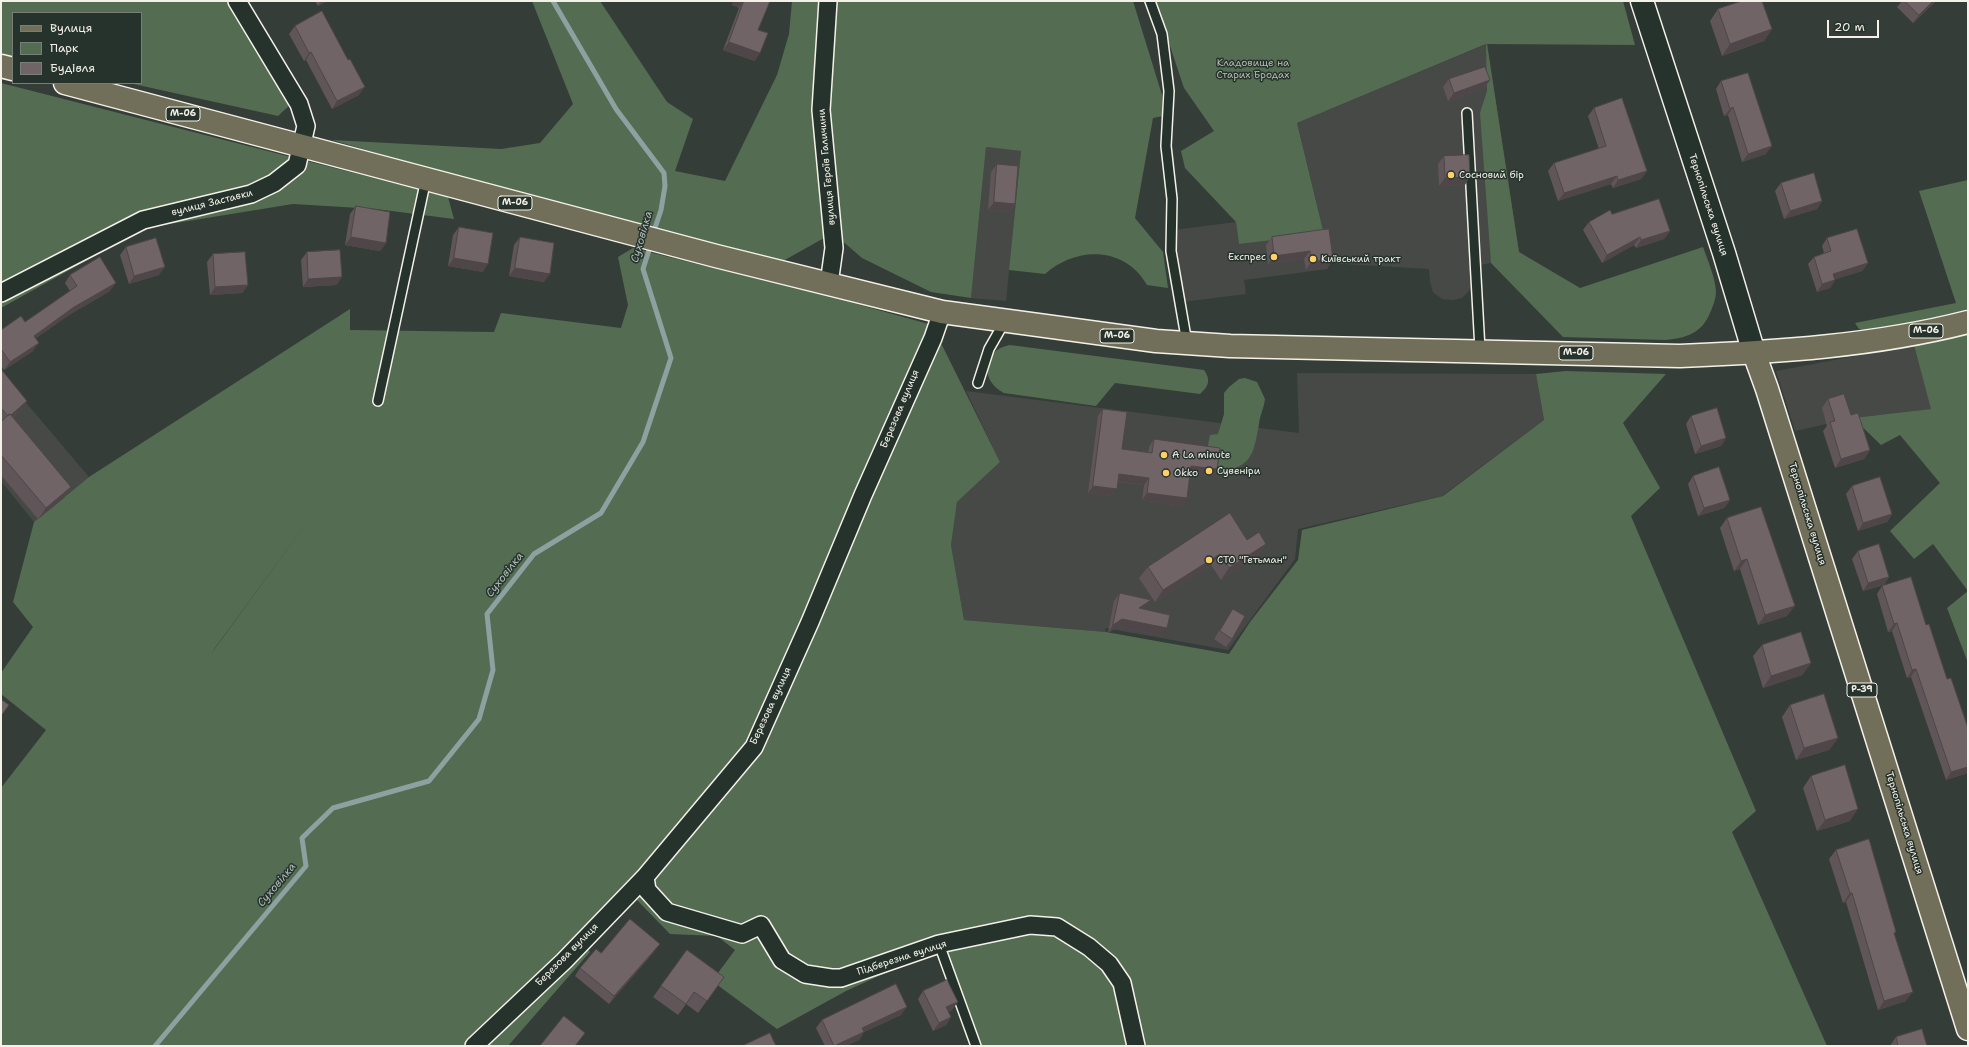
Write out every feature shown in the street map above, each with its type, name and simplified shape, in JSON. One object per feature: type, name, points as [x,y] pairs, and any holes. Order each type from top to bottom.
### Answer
[{"type":"main road","name":"Тернопільська вулиця","points":[[1642,1],[1724,253],[1754,353],[1768,389],[1968,1029]]},
{"type":"main road","points":[[1,66],[12,69]]},
{"type":"main road","name":"М-06","points":[[69,84],[716,256],[942,312],[1005,322],[1187,343],[1254,346],[1480,350],[1680,356],[1754,353],[1862,343],[1968,322]]},
{"type":"street","name":"вулиця Заставки","points":[[1,293],[143,220],[251,194],[274,183],[297,165],[306,126],[299,104],[237,1]]},
{"type":"street","name":"вулиця Героїв Галичини","points":[[828,1],[821,110],[834,248],[829,284]]},
{"type":"street","name":"Березова вулиця","points":[[474,1046],[564,961],[644,877],[754,747],[810,622],[942,312]]},
{"type":"street","name":"Підберезна вулиця","points":[[644,877],[647,890],[667,912],[742,934],[761,925],[782,960],[805,974],[814,976],[841,978],[939,944],[1030,925],[1057,928],[1090,947],[1109,964],[1122,984],[1136,1046]]},
{"type":"lane","points":[[1150,1],[1162,34],[1169,91],[1166,146],[1172,199],[1171,251],[1187,343]]},
{"type":"lane","points":[[1467,113],[1480,350]]},
{"type":"lane","points":[[378,401],[426,179]]},
{"type":"lane","points":[[978,383],[990,349],[1005,322]]},
{"type":"lane","points":[[939,944],[976,1046]]},
{"type":"shaded area","points":[[1487,44],[1519,252],[1491,263],[1470,267],[1472,285],[1462,298],[1453,300],[1442,299],[1433,292],[1430,282],[1429,269],[1328,263],[1328,269],[1244,280],[1246,294],[1183,302],[1174,230],[1236,222],[1239,244],[1324,233],[1297,123]]},
{"type":"shaded area","points":[[986,147],[1021,151],[1006,301],[971,298]]},
{"type":"shaded area","points":[[1914,345],[1932,409],[1853,418],[1795,431],[1776,371]]},
{"type":"shaded area","points":[[1,373],[89,477],[34,522],[1,481]]},
{"type":"shaded area","points":[[1297,373],[1536,374],[1544,420],[1442,496],[1298,529],[1295,559],[1228,650],[1105,628],[1106,632],[964,620],[951,545],[957,502],[1000,462],[966,391],[1299,433]]},
{"type":"green space","points":[[1,1],[237,1],[291,104],[278,116],[134,84],[142,84],[142,12],[12,12],[12,57],[1,54]]},
{"type":"green space","points":[[532,1],[600,1],[667,102],[693,119],[675,171],[725,181],[777,75],[789,34],[792,1],[1133,1],[1162,95],[1163,116],[1153,118],[1135,218],[1163,252],[1168,288],[1147,285],[1138,272],[1126,263],[1113,257],[1099,254],[1071,258],[1057,265],[1045,274],[1009,270],[1021,151],[986,147],[971,298],[931,292],[862,258],[833,233],[783,261],[462,178],[332,140],[501,149],[540,143],[573,104]]},
{"type":"green space","name":"Кладовище на Старих Бродах","points":[[1155,1],[1623,1],[1635,45],[1487,44],[1519,252],[1580,288],[1703,247],[1713,275],[1716,292],[1707,320],[1698,330],[1687,336],[1666,340],[1563,337],[1491,263],[1480,113],[1487,91],[1486,44],[1297,123],[1324,234],[1239,244],[1236,222],[1185,168],[1181,151],[1214,131],[1184,88]]},
{"type":"green space","points":[[1,83],[448,197],[454,219],[376,209],[293,204],[145,228],[1,308]]},
{"type":"green space","points":[[1968,180],[1968,314],[1879,332],[1859,329],[1855,323],[1956,303],[1919,191]]},
{"type":"green space","points":[[633,248],[853,303],[932,325],[1000,462],[957,502],[951,545],[964,620],[1106,632],[1229,654],[1250,622],[1298,560],[1302,530],[1443,496],[1544,420],[1536,374],[1566,371],[1666,374],[1623,423],[1660,488],[1631,516],[1756,811],[1732,832],[1827,1046],[971,1046],[938,949],[846,991],[777,1029],[712,981],[735,950],[717,936],[670,934],[632,895],[585,946],[590,952],[508,1046],[1,1046],[1,788],[46,730],[1,694],[1,673],[33,627],[13,602],[34,522],[89,477],[350,309],[350,330],[494,332],[501,313],[621,328],[628,305],[618,257]],"holes":[[[318,507],[211,654],[215,648]]]},
{"type":"green space","points":[[1968,332],[1968,591],[1933,544],[1914,559],[1890,531],[1940,483],[1900,435],[1881,445],[1853,418],[1931,409],[1914,345]]},
{"type":"green space","points":[[1010,345],[1204,370],[1208,377],[1208,383],[1200,394],[1115,383],[1096,406],[1004,393],[996,388],[991,381],[987,366],[993,353],[1000,348]]},
{"type":"green space","points":[[1245,378],[1257,382],[1265,399],[1255,445],[1249,458],[1244,463],[1229,470],[1217,473],[1219,453],[1207,451],[1210,435],[1218,434],[1224,414],[1224,393],[1239,379]]},
{"type":"green space","points":[[1968,591],[1968,663],[1947,608]]},
{"type":"building","points":[[744,1],[770,1],[758,30],[768,33],[760,53],[729,42]]},
{"type":"building","points":[[1742,1],[1762,1],[1772,29],[1730,44],[1718,9]]},
{"type":"building","points":[[1905,1],[1933,1],[1919,15]]},
{"type":"building","points":[[322,11],[348,60],[350,59],[365,87],[337,101],[311,52],[309,53],[295,26]]},
{"type":"building","points":[[1485,67],[1490,80],[1454,93],[1449,79]]},
{"type":"building","points":[[1748,73],[1772,146],[1748,154],[1733,107],[1730,109],[1721,81]]},
{"type":"building","points":[[1622,98],[1647,171],[1618,180],[1617,176],[1564,193],[1554,163],[1606,146],[1594,108]]},
{"type":"building","points":[[1469,155],[1470,177],[1445,178],[1444,156]]},
{"type":"building","points":[[997,164],[1018,166],[1015,204],[994,202]]},
{"type":"building","points":[[1814,173],[1822,201],[1790,211],[1781,183]]},
{"type":"building","points":[[1659,199],[1670,231],[1641,240],[1640,237],[1607,255],[1589,222],[1610,210],[1612,214]]},
{"type":"building","points":[[356,206],[390,212],[386,243],[351,237]]},
{"type":"building","points":[[459,227],[493,233],[488,264],[454,258]]},
{"type":"building","points":[[1329,229],[1333,259],[1311,262],[1310,251],[1274,256],[1272,237]]},
{"type":"building","points":[[1857,229],[1868,263],[1833,274],[1835,280],[1822,284],[1814,257],[1831,251],[1827,238]]},
{"type":"building","points":[[520,237],[554,243],[550,274],[515,268]]},
{"type":"building","points":[[156,238],[165,267],[134,276],[126,247]]},
{"type":"building","points":[[340,250],[342,277],[308,279],[307,252]]},
{"type":"building","points":[[245,252],[248,285],[215,287],[213,254]]},
{"type":"building","points":[[100,257],[116,283],[74,307],[34,336],[39,343],[10,362],[1,349],[1,330],[21,316],[25,322],[77,286],[70,275]]},
{"type":"building","points":[[1,369],[27,401],[8,416],[1,408]]},
{"type":"building","points":[[1844,394],[1851,415],[1858,413],[1870,450],[1841,459],[1830,422],[1835,421],[1828,399]]},
{"type":"building","points":[[1717,408],[1726,438],[1701,446],[1691,416]]},
{"type":"building","points":[[1103,409],[1127,412],[1122,449],[1152,453],[1154,439],[1220,448],[1217,469],[1191,466],[1187,498],[1147,493],[1149,478],[1119,474],[1117,489],[1093,486]]},
{"type":"building","points":[[10,414],[71,487],[46,508],[1,455],[1,422]]},
{"type":"building","points":[[1719,467],[1730,500],[1704,508],[1693,476]]},
{"type":"building","points":[[1880,477],[1892,514],[1863,523],[1852,486]]},
{"type":"building","points":[[1761,507],[1795,606],[1765,615],[1747,559],[1741,561],[1727,518]]},
{"type":"building","name":"СТО \"Гетьман\"","points":[[1230,513],[1247,540],[1259,532],[1266,544],[1229,568],[1220,554],[1163,590],[1148,567]]},
{"type":"building","points":[[1879,544],[1889,577],[1868,583],[1858,551]]},
{"type":"building","points":[[1911,577],[1926,625],[1929,624],[1947,679],[1951,678],[1968,728],[1968,767],[1951,772],[1916,669],[1912,670],[1897,623],[1894,624],[1882,586]]},
{"type":"building","points":[[1120,593],[1151,600],[1139,608],[1170,615],[1167,628],[1122,619],[1113,625]]},
{"type":"building","points":[[1233,609],[1245,616],[1232,639],[1220,631]]},
{"type":"building","points":[[1801,632],[1811,663],[1771,676],[1762,645]]},
{"type":"building","points":[[1824,694],[1838,738],[1804,748],[1790,705]]},
{"type":"building","points":[[1,699],[9,705],[1,716]]},
{"type":"building","points":[[1845,765],[1858,809],[1825,820],[1811,776]]},
{"type":"building","points":[[1869,839],[1896,932],[1894,933],[1913,992],[1884,1001],[1852,893],[1850,893],[1836,850]]},
{"type":"building","points":[[630,919],[660,944],[614,996],[580,968],[596,949],[601,953]]},
{"type":"building","points":[[687,950],[724,977],[707,1001],[694,992],[686,1004],[661,986]]},
{"type":"building","points":[[947,980],[958,1002],[946,1007],[951,1017],[939,1023],[923,991]]},
{"type":"building","points":[[896,984],[907,1007],[862,1028],[864,1032],[834,1046],[822,1020]]},
{"type":"building","points":[[564,1016],[585,1033],[575,1046],[540,1046]]},
{"type":"building","points":[[1922,1029],[1927,1046],[1898,1046],[1896,1037]]},
{"type":"building","points":[[770,1033],[776,1046],[742,1046]]},
{"type":"waterway","name":"Суховілка","points":[[553,1],[616,109],[664,173],[665,186],[661,210],[653,234]]},
{"type":"waterway","name":"Суховілка","points":[[155,1046],[306,866],[302,838],[333,808],[429,781],[479,719],[493,670],[487,614],[534,554],[601,513],[643,442],[671,358],[643,269],[651,244]]},
{"type":"place","name":"Сосновий бір","points":[[1451,175]]},
{"type":"place","name":"Експрес","points":[[1274,257]]},
{"type":"place","name":"Київський тракт","points":[[1313,259]]},
{"type":"place","name":"A La minute","points":[[1164,455]]},
{"type":"place","name":"Сувеніри","points":[[1209,471]]},
{"type":"place","name":"Okko","points":[[1166,473]]},
{"type":"place","name":"СТО \"Гетьман\"","points":[[1209,560]]}]
